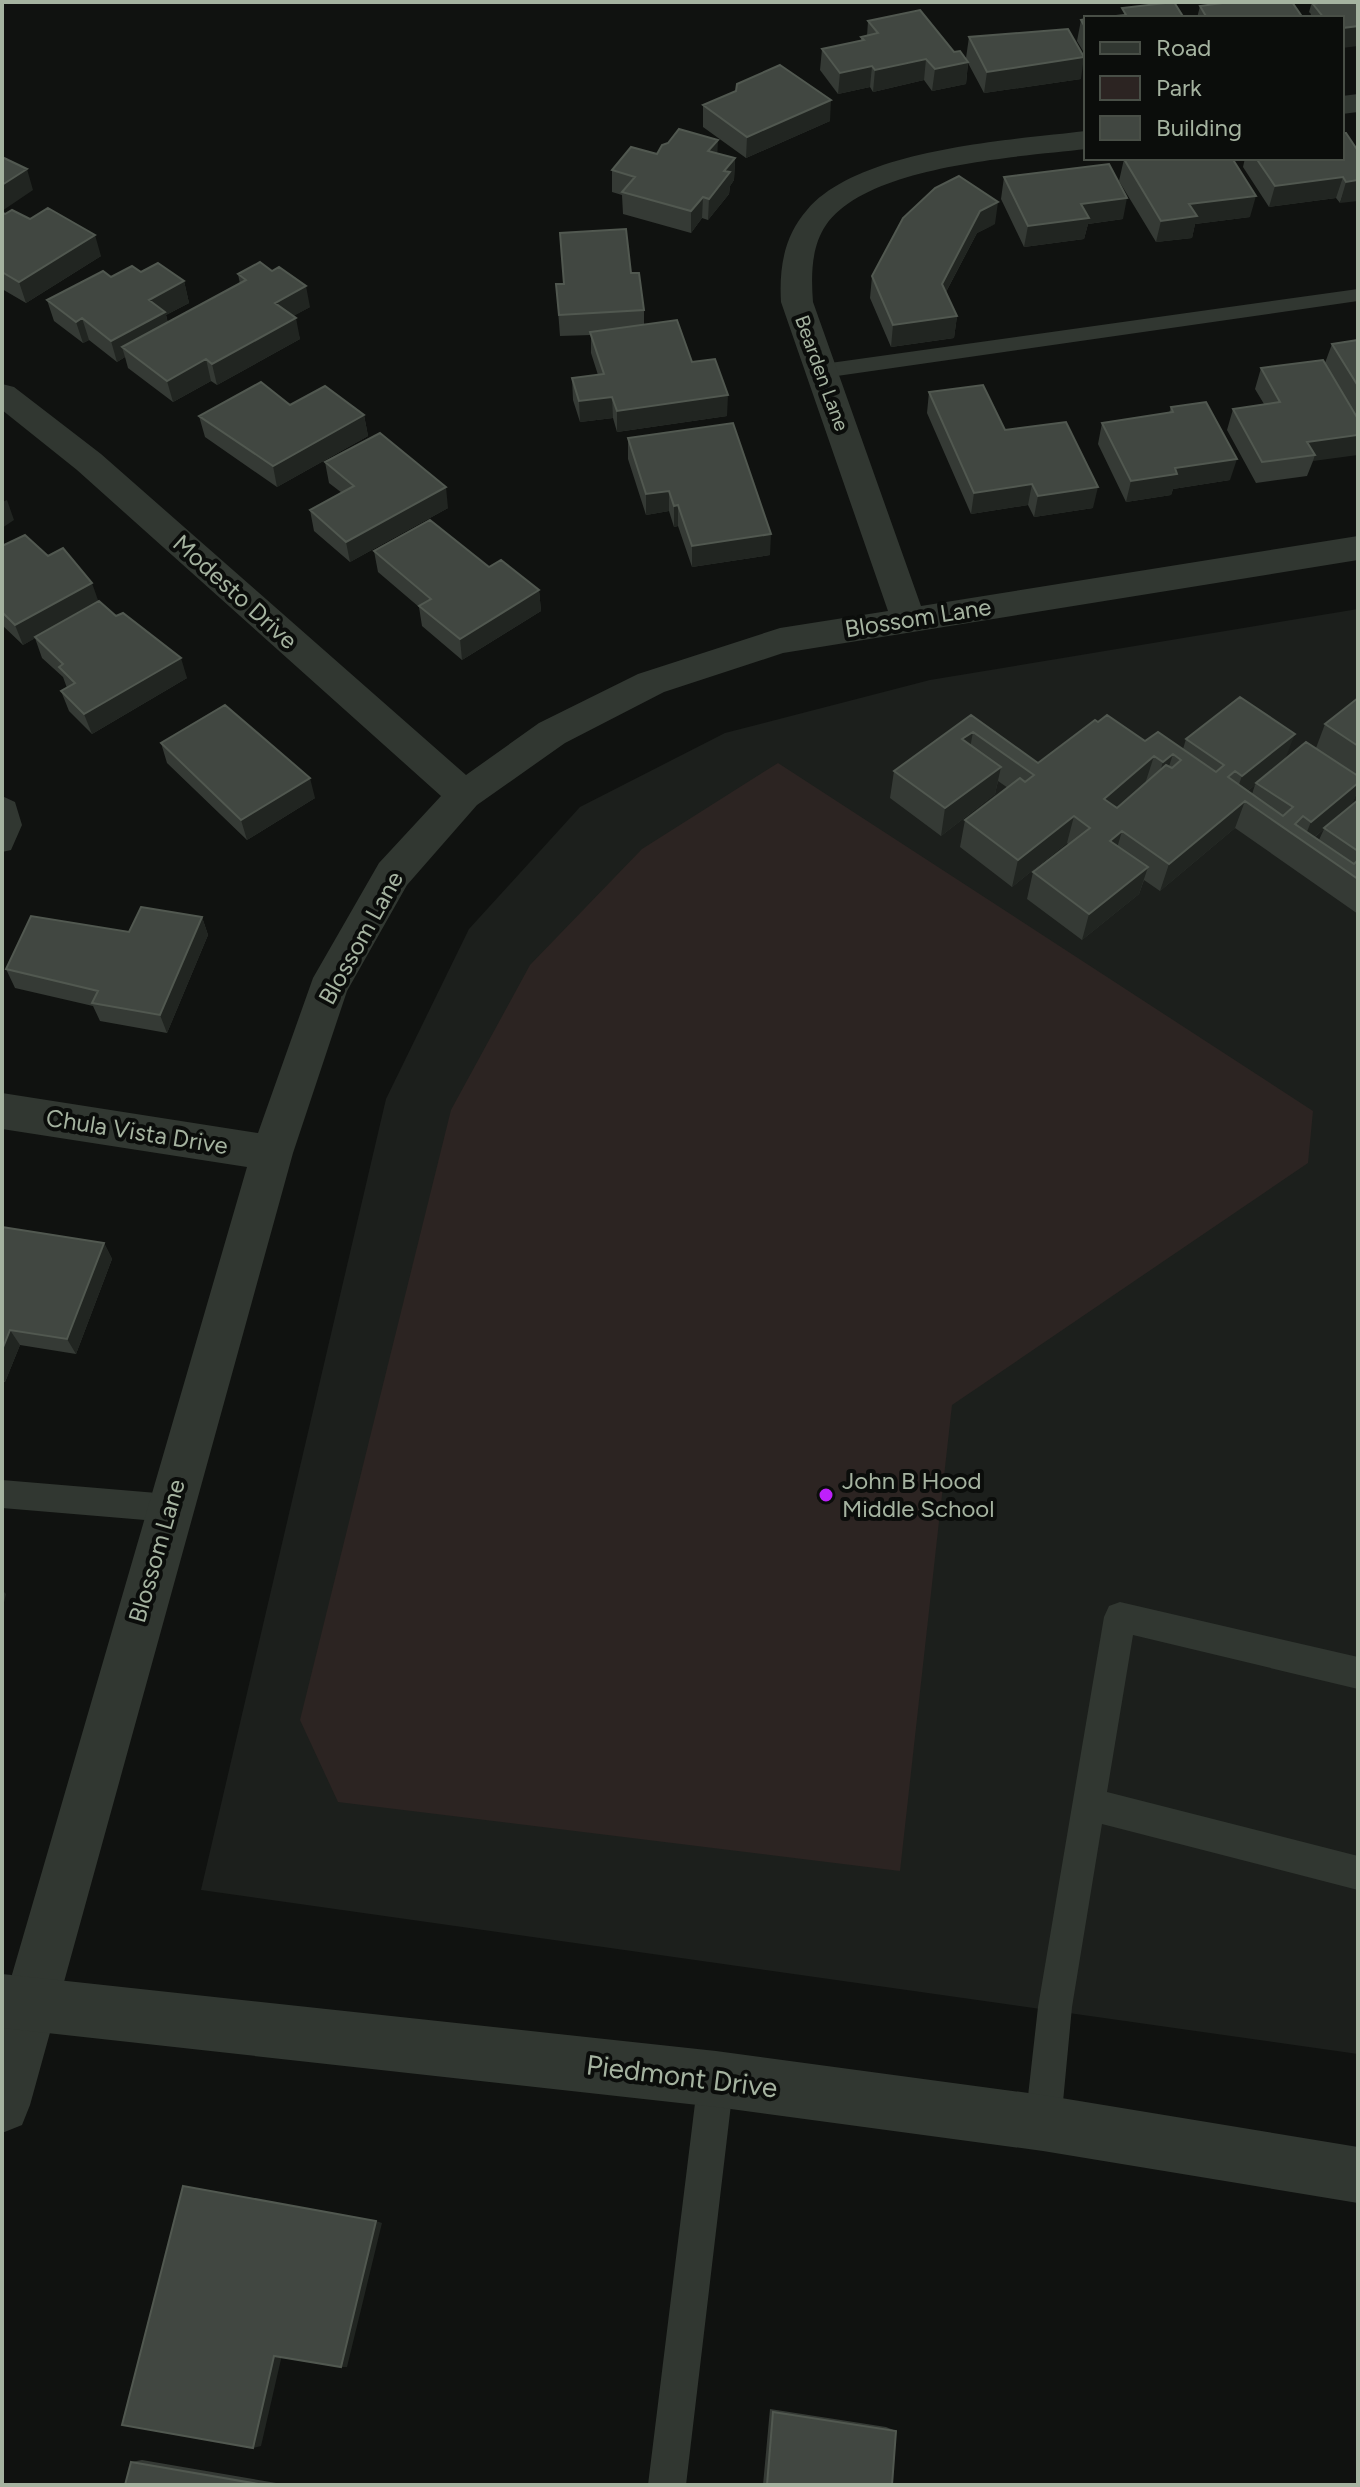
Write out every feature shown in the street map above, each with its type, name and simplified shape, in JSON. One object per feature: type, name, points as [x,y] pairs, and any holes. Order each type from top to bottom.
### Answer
[{"type":"street","name":"Bearden Lane","points":[[908,619],[797,302],[794,270],[800,246],[819,213],[839,196],[914,166],[957,157],[1084,140]]},
{"type":"street","name":"Modesto Drive","points":[[2,394],[89,462],[464,795]]},
{"type":"street","name":"Blossom Lane","points":[[2,2105],[16,2002],[169,1508],[272,1153],[327,989],[393,874],[464,795],[552,733],[651,683],[780,641],[1358,548]]},
{"type":"street","name":"Chula Vista Drive","points":[[2,1111],[272,1153]]},
{"type":"street","name":"Piedmont Drive","points":[[16,2002],[716,2079],[1043,2123],[1358,2175]]},
{"type":"lane","points":[[823,371],[1358,295]]},
{"type":"lane","points":[[2,805],[6,808],[10,825],[2,843]]},
{"type":"lane","points":[[2,1494],[169,1508]]},
{"type":"lane","points":[[1043,2123],[1055,2007],[1120,1617],[1358,1673]]},
{"type":"lane","points":[[1090,1804],[1358,1873]]},
{"type":"lane","points":[[667,2485],[716,2079]]},
{"type":"shaded area","name":"John B Hood Middle School","points":[[1358,609],[1358,2054],[201,1890],[386,1099],[469,929],[580,807],[725,733],[930,680]]},
{"type":"green space","points":[[778,763],[1313,1111],[1308,1163],[952,1405],[900,1871],[338,1802],[300,1720],[451,1110],[530,965],[642,849]]},
{"type":"building","points":[[1174,2],[1183,16],[1116,16],[1126,15],[1122,8]]},
{"type":"building","points":[[1230,2],[1292,2],[1302,16],[1206,16],[1200,6]]},
{"type":"building","points":[[1358,2],[1358,26],[1344,28],[1344,16],[1322,16],[1313,4]]},
{"type":"building","points":[[920,10],[954,52],[960,51],[968,62],[935,69],[926,59],[875,70],[872,66],[840,73],[822,49],[864,40],[861,37],[878,33],[868,21]]},
{"type":"building","points":[[1068,29],[1084,57],[987,72],[969,37]]},
{"type":"building","points":[[780,65],[831,100],[747,137],[703,105],[736,91],[737,84]]},
{"type":"building","points":[[679,129],[718,140],[708,151],[735,158],[724,171],[730,172],[709,199],[703,197],[691,211],[622,192],[635,177],[612,170],[631,147],[657,154]]},
{"type":"building","points":[[1344,133],[1358,151],[1358,180],[1346,182],[1343,177],[1275,186],[1257,160],[1344,160]]},
{"type":"building","points":[[2,157],[27,169],[2,185]]},
{"type":"building","points":[[1125,160],[1233,160],[1256,196],[1189,204],[1197,216],[1161,221]]},
{"type":"building","points":[[1109,164],[1127,198],[1081,204],[1089,218],[1028,226],[1004,177]]},
{"type":"building","points":[[959,176],[998,202],[980,211],[942,284],[957,316],[893,325],[872,276],[903,218],[935,188]]},
{"type":"building","points":[[48,208],[95,235],[19,282],[2,272],[2,212],[5,214],[12,210],[30,219]]},
{"type":"building","points":[[626,229],[631,273],[639,273],[644,310],[559,315],[556,284],[564,284],[560,233]]},
{"type":"building","points":[[260,262],[272,271],[279,267],[306,286],[275,303],[296,318],[212,364],[206,359],[167,381],[122,347],[246,280],[238,274]]},
{"type":"building","points":[[158,263],[184,281],[149,300],[165,312],[111,341],[82,318],[76,322],[47,300],[103,271],[111,277],[132,266],[141,272]]},
{"type":"building","points":[[677,320],[692,362],[715,359],[728,395],[617,411],[612,397],[579,401],[572,378],[604,374],[590,332]]},
{"type":"building","points":[[1358,340],[1358,386],[1332,344]]},
{"type":"building","points":[[1323,360],[1358,419],[1358,435],[1307,442],[1315,455],[1262,462],[1233,409],[1280,402],[1261,368]]},
{"type":"building","points":[[261,382],[290,405],[325,386],[364,415],[273,466],[199,416]]},
{"type":"building","points":[[983,385],[1005,430],[1066,422],[1098,487],[1038,496],[1032,484],[974,493],[929,392]]},
{"type":"building","points":[[1206,402],[1237,459],[1175,468],[1177,474],[1131,481],[1102,423],[1173,412],[1171,407]]},
{"type":"building","points":[[733,423],[771,534],[692,546],[678,505],[674,506],[669,491],[646,494],[628,438]]},
{"type":"building","points":[[380,433],[446,487],[346,542],[310,510],[354,486],[325,462]]},
{"type":"building","points":[[430,520],[489,567],[501,560],[539,590],[460,639],[419,606],[431,599],[374,551]]},
{"type":"building","points":[[25,535],[48,556],[63,548],[92,583],[15,625],[2,612],[2,546]]},
{"type":"building","points":[[99,601],[116,616],[123,613],[181,658],[84,714],[61,691],[75,683],[59,667],[63,664],[35,637]]},
{"type":"building","points":[[1240,697],[1295,734],[1242,776],[1235,771],[1228,777],[1283,816],[1293,807],[1256,783],[1306,742],[1358,776],[1358,783],[1311,822],[1303,816],[1295,824],[1354,864],[1358,860],[1358,879],[1245,801],[1169,864],[1122,831],[1110,841],[1148,867],[1089,914],[1033,872],[1090,828],[1074,816],[1018,860],[965,820],[1020,778],[1025,782],[1034,775],[973,732],[962,739],[1001,767],[945,808],[894,771],[971,715],[1038,763],[1095,720],[1098,722],[1107,715],[1145,741],[1158,732],[1216,772],[1224,765],[1186,739]],"holes":[[[1173,754],[1181,760],[1172,768],[1166,765],[1117,808],[1104,799],[1154,756],[1163,762]]]},
{"type":"building","points":[[1358,698],[1358,746],[1325,724]]},
{"type":"building","points":[[225,705],[310,778],[241,820],[161,743]]},
{"type":"building","points":[[1358,800],[1358,851],[1324,828]]},
{"type":"building","points":[[141,907],[202,917],[160,1015],[92,1003],[98,991],[6,969],[31,916],[129,932]]},
{"type":"building","points":[[2,1227],[104,1243],[67,1339],[10,1330],[2,1350]]},
{"type":"building","points":[[183,2186],[376,2221],[341,2367],[274,2356],[253,2448],[122,2425]]},
{"type":"building","points":[[773,2412],[896,2431],[892,2485],[767,2485]]},
{"type":"building","points":[[131,2462],[264,2485],[125,2485]]},
{"type":"place","name":"John B Hood Middle School","points":[[826,1495]]}]
